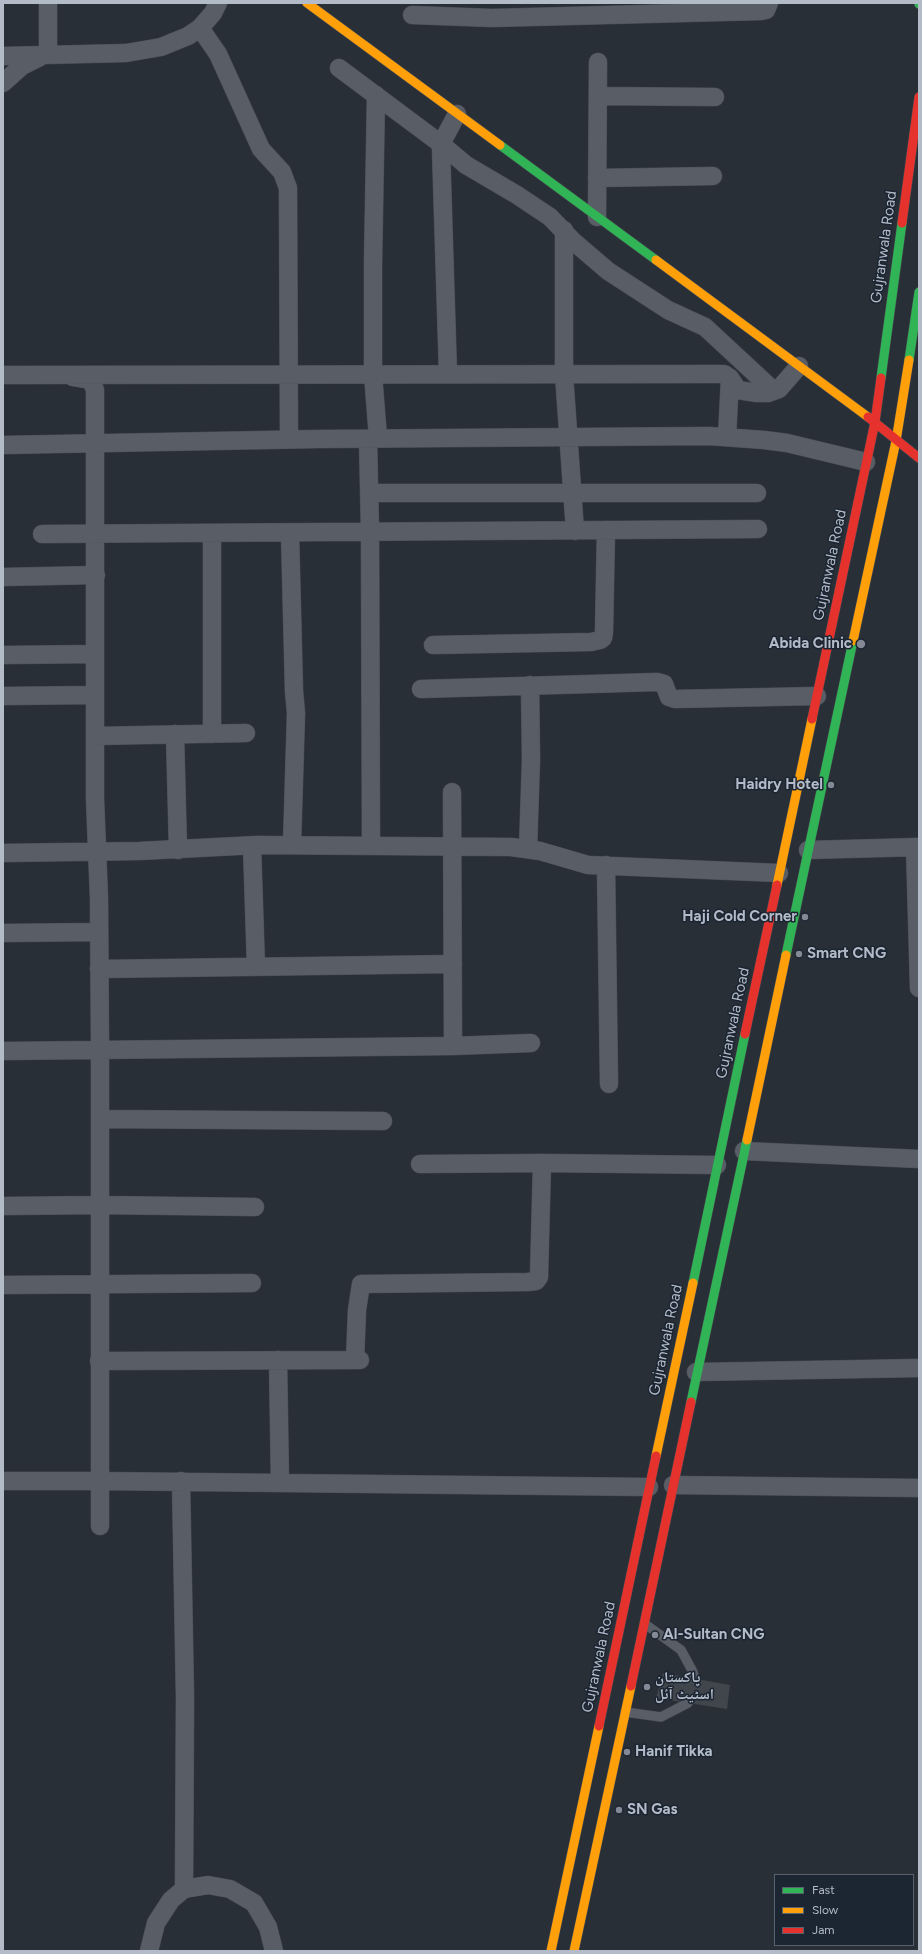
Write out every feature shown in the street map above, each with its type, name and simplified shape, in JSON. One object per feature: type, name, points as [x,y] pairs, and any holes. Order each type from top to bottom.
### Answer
[{"type":"main road","points":[[307,3],[875,422],[896,441],[919,458]]},
{"type":"main road","name":"Gujranwala Road","points":[[574,1951],[650,1487],[875,422],[919,97]]},
{"type":"main road","name":"Gujranwala Road","points":[[551,1951],[614,1709],[644,1623],[696,1372],[896,441],[919,292]]},
{"type":"street","points":[[45,56],[48,3]]},
{"type":"street","points":[[3,56],[45,56],[142,51],[174,43],[200,28],[213,13],[218,3]]},
{"type":"street","points":[[412,15],[492,18],[760,11],[766,10],[769,3]]},
{"type":"street","points":[[200,28],[218,54],[262,148],[282,172],[287,184],[288,375],[290,440]]},
{"type":"street","points":[[3,83],[22,66],[45,56]]},
{"type":"street","points":[[597,217],[598,62]]},
{"type":"street","points":[[339,68],[441,144],[466,165],[517,195],[561,227],[574,241],[608,271],[668,310],[705,327],[774,391]]},
{"type":"street","points":[[371,845],[369,493],[373,438],[373,264],[376,95]]},
{"type":"street","points":[[598,96],[715,97]]},
{"type":"street","points":[[448,374],[441,144],[457,114]]},
{"type":"street","points":[[597,178],[712,176]]},
{"type":"street","points":[[575,531],[564,374],[561,227],[576,202]]},
{"type":"street","points":[[3,375],[724,374],[730,378],[738,390],[757,393],[774,391],[784,384],[799,366]]},
{"type":"street","points":[[70,375],[73,377],[91,380],[94,386],[96,534],[95,736],[100,1050],[100,1526]]},
{"type":"street","points":[[727,437],[730,378]]},
{"type":"street","points":[[3,446],[373,438],[727,437],[787,443],[866,462]]},
{"type":"street","points":[[369,493],[757,493]]},
{"type":"street","points":[[42,534],[758,529]]},
{"type":"street","points":[[433,645],[591,642],[600,640],[603,638],[604,632],[606,530]]},
{"type":"street","points":[[212,533],[212,734]]},
{"type":"street","points":[[290,533],[294,691],[296,713],[292,845]]},
{"type":"street","points":[[3,577],[96,575]]},
{"type":"street","points":[[3,655],[95,654]]},
{"type":"street","points":[[421,689],[657,682],[664,684],[669,696],[675,699],[817,696]]},
{"type":"street","points":[[528,849],[531,759],[530,685]]},
{"type":"street","points":[[3,696],[95,695]]},
{"type":"street","points":[[95,736],[246,733]]},
{"type":"street","points":[[175,734],[178,850]]},
{"type":"street","points":[[452,792],[453,1046]]},
{"type":"street","points":[[3,852],[178,850],[292,845],[452,846],[528,849],[588,865],[779,873]]},
{"type":"street","points":[[252,846],[256,967]]},
{"type":"street","points":[[808,850],[917,847],[919,988]]},
{"type":"street","points":[[606,865],[609,1084]]},
{"type":"street","points":[[3,933],[99,932]]},
{"type":"street","points":[[99,969],[453,964]]},
{"type":"street","points":[[3,1051],[453,1046],[531,1043]]},
{"type":"street","points":[[100,1119],[383,1122]]},
{"type":"street","points":[[744,1150],[919,1159]]},
{"type":"street","points":[[420,1164],[542,1163],[717,1166]]},
{"type":"street","points":[[99,1361],[358,1360],[360,1286],[364,1283],[536,1281],[539,1277],[542,1163]]},
{"type":"street","points":[[3,1206],[100,1205],[255,1207]]},
{"type":"street","points":[[3,1285],[252,1283]]},
{"type":"street","points":[[278,1360],[280,1483]]},
{"type":"street","points":[[696,1372],[919,1368]]},
{"type":"street","points":[[3,1481],[650,1487]]},
{"type":"street","points":[[181,1482],[184,1698],[184,1889]]},
{"type":"street","points":[[673,1485],[919,1488]]},
{"type":"street","points":[[149,1951],[156,1923],[170,1900],[184,1889],[200,1885],[220,1886],[244,1896],[254,1903],[268,1926],[274,1951]]},
{"type":"lane","points":[[644,1623],[681,1650],[693,1672],[695,1679]]},
{"type":"lane","points":[[614,1709],[661,1717],[688,1703]]},
{"type":"building","points":[[663,1673],[730,1685],[727,1709],[656,1698]]},
{"type":"traffic: fast","points":[[500,145],[656,260]]},
{"type":"traffic: fast","points":[[881,378],[902,223]]},
{"type":"traffic: fast","points":[[909,360],[919,292]]},
{"type":"traffic: fast","points":[[786,955],[853,641]]},
{"type":"traffic: fast","points":[[693,1283],[745,1034]]},
{"type":"traffic: fast","points":[[691,1402],[747,1140]]},
{"type":"traffic: slow","points":[[307,3],[500,145]]},
{"type":"traffic: slow","points":[[656,260],[868,417]]},
{"type":"traffic: slow","points":[[853,641],[896,441],[909,360]]},
{"type":"traffic: slow","points":[[777,885],[812,719]]},
{"type":"traffic: slow","points":[[747,1140],[786,955]]},
{"type":"traffic: slow","points":[[656,1456],[693,1283]]},
{"type":"traffic: slow","points":[[574,1951],[631,1686]]},
{"type":"traffic: slow","points":[[551,1951],[599,1726]]},
{"type":"traffic: jam","points":[[902,223],[919,97]]},
{"type":"traffic: jam","points":[[812,719],[875,422],[881,378]]},
{"type":"traffic: jam","points":[[868,417],[919,458]]},
{"type":"traffic: jam","points":[[745,1034],[777,885]]},
{"type":"traffic: jam","points":[[631,1686],[691,1402]]},
{"type":"traffic: jam","points":[[599,1726],[656,1456]]},
{"type":"place","name":"Abida Clinic","points":[[861,644]]},
{"type":"place","name":"Haidry Hotel","points":[[831,785]]},
{"type":"place","name":"Haji Cold Corner","points":[[805,917]]},
{"type":"place","name":"Smart CNG","points":[[799,954]]},
{"type":"place","name":"Al-Sultan CNG","points":[[655,1635]]},
{"type":"place","name":"پاکستان اسٹیٹ آئل","points":[[647,1687]]},
{"type":"place","name":"Hanif Tikka","points":[[627,1752]]},
{"type":"place","name":"SN Gas","points":[[619,1810]]}]
